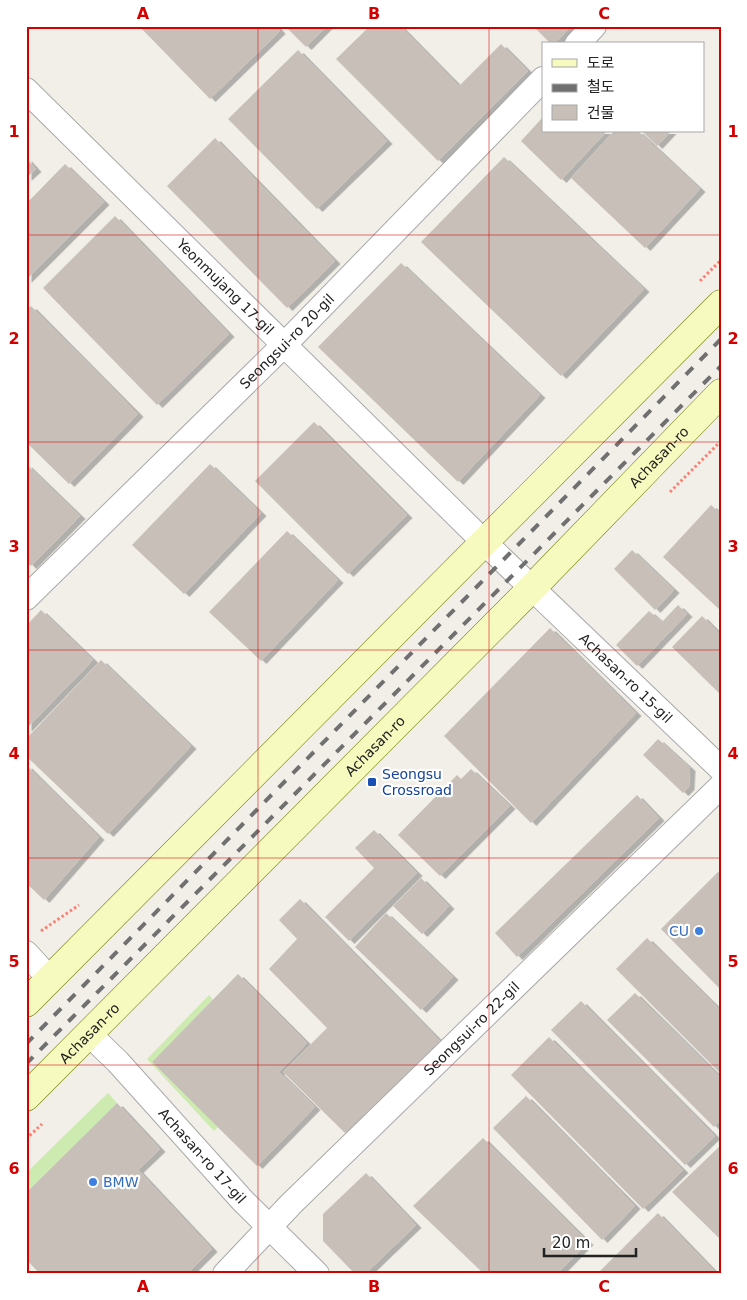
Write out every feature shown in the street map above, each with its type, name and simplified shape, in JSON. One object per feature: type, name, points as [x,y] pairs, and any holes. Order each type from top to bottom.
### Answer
[{"type":"main road","points":[[26,1003],[721,304]]},
{"type":"main road","name":"Achasan-ro","points":[[26,1097],[90,1035],[532,588],[721,393]]},
{"type":"street","points":[[579,42],[594,26]]},
{"type":"street","name":"Seongsui-ro 20-gil","points":[[26,598],[285,344],[542,80]]},
{"type":"street","name":"Yeonmujang 17-gil","points":[[26,90],[532,588]]},
{"type":"street","name":"Achasan-ro 15-gil","points":[[532,588],[721,769]]},
{"type":"street","name":"Seongsui-ro 22-gil","points":[[225,1274],[270,1226],[721,786]]},
{"type":"street","points":[[26,953],[50,979]]},
{"type":"street","name":"Achasan-ro 17-gil","points":[[90,1035],[118,1062],[243,1201],[316,1274]]},
{"type":"green space","points":[[209,995],[213,1000],[152,1062],[218,1127],[214,1131],[147,1059]]},
{"type":"green space","points":[[108,1093],[117,1103],[26,1193],[26,1173]]},
{"type":"building","points":[[139,26],[276,26],[280,31],[210,99]]},
{"type":"building","points":[[285,26],[327,26],[306,47]]},
{"type":"building","points":[[370,26],[400,26],[459,86],[501,44],[528,71],[438,161],[336,59]]},
{"type":"building","points":[[533,26],[571,26],[556,42],[549,42]]},
{"type":"building","points":[[298,50],[387,141],[317,209],[228,119]]},
{"type":"building","points":[[542,118],[542,132],[606,132],[561,180],[521,141]]},
{"type":"building","points":[[613,132],[639,132],[700,189],[645,248],[571,178]]},
{"type":"building","points":[[643,132],[670,132],[657,146]]},
{"type":"building","points":[[215,138],[335,261],[287,308],[167,186]]},
{"type":"building","points":[[504,157],[644,289],[561,376],[421,242]]},
{"type":"building","points":[[26,158],[36,169],[26,178]]},
{"type":"building","points":[[65,164],[104,202],[26,280],[26,204]]},
{"type":"building","points":[[115,216],[229,334],[157,405],[43,288]]},
{"type":"building","points":[[401,263],[540,395],[458,482],[318,347]]},
{"type":"building","points":[[31,306],[138,414],[69,484],[26,442],[26,311]]},
{"type":"building","points":[[314,422],[407,515],[348,574],[255,481]]},
{"type":"building","points":[[26,464],[80,516],[31,566],[26,561]]},
{"type":"building","points":[[210,464],[261,513],[184,594],[132,545]]},
{"type":"building","points":[[711,505],[721,514],[721,611],[663,557]]},
{"type":"building","points":[[287,531],[338,580],[261,661],[209,612]]},
{"type":"building","points":[[632,550],[674,590],[655,610],[614,569]]},
{"type":"building","points":[[678,605],[687,614],[637,666],[616,645],[649,611],[662,622]]},
{"type":"building","points":[[41,610],[93,660],[26,729],[26,626]]},
{"type":"building","points":[[702,616],[721,635],[721,695],[672,647]]},
{"type":"building","points":[[550,628],[636,713],[531,823],[444,736]]},
{"type":"building","points":[[101,660],[191,746],[108,834],[26,756],[26,739]]},
{"type":"building","points":[[658,739],[690,768],[689,787],[683,793],[643,755]]},
{"type":"building","points":[[26,765],[99,837],[44,900],[26,883]]},
{"type":"building","points":[[471,769],[510,806],[440,876],[398,835],[457,775],[461,779]]},
{"type":"building","points":[[637,795],[659,818],[517,957],[495,933]]},
{"type":"building","points":[[374,830],[417,873],[349,941],[325,917],[374,868],[355,848]]},
{"type":"building","points":[[718,872],[721,874],[721,990],[661,929]]},
{"type":"building","points":[[421,878],[449,906],[422,934],[393,906]]},
{"type":"building","points":[[300,899],[440,1041],[345,1133],[283,1072],[327,1028],[269,969],[297,939],[279,920]]},
{"type":"building","points":[[386,913],[453,977],[421,1010],[355,947]]},
{"type":"building","points":[[647,938],[721,1011],[721,1074],[616,969]]},
{"type":"building","points":[[238,974],[307,1043],[279,1072],[315,1107],[257,1166],[152,1062]]},
{"type":"building","points":[[635,993],[721,1078],[721,1120],[714,1127],[607,1020]]},
{"type":"building","points":[[581,1001],[715,1136],[685,1165],[551,1030]]},
{"type":"building","points":[[549,1037],[683,1170],[643,1209],[511,1075]]},
{"type":"building","points":[[526,1096],[635,1206],[602,1240],[493,1128]]},
{"type":"building","name":"BMW","points":[[117,1103],[160,1149],[138,1170],[212,1249],[187,1274],[40,1274],[26,1259],[26,1193]]},
{"type":"building","points":[[483,1138],[588,1242],[557,1274],[484,1274],[413,1206]]},
{"type":"building","points":[[721,1145],[721,1240],[672,1192]]},
{"type":"building","points":[[366,1173],[416,1225],[365,1274],[355,1274],[323,1241],[323,1214]]},
{"type":"building","points":[[658,1213],[717,1274],[597,1274]]},
{"type":"railway","points":[[26,1044],[721,339]]},
{"type":"railway","points":[[26,1064],[721,366]]},
{"type":"place","name":"Seongsu Crossroad","points":[[372,782]]},
{"type":"place","name":"CU","points":[[699,931]]},
{"type":"place","name":"BMW","points":[[93,1182]]}]
